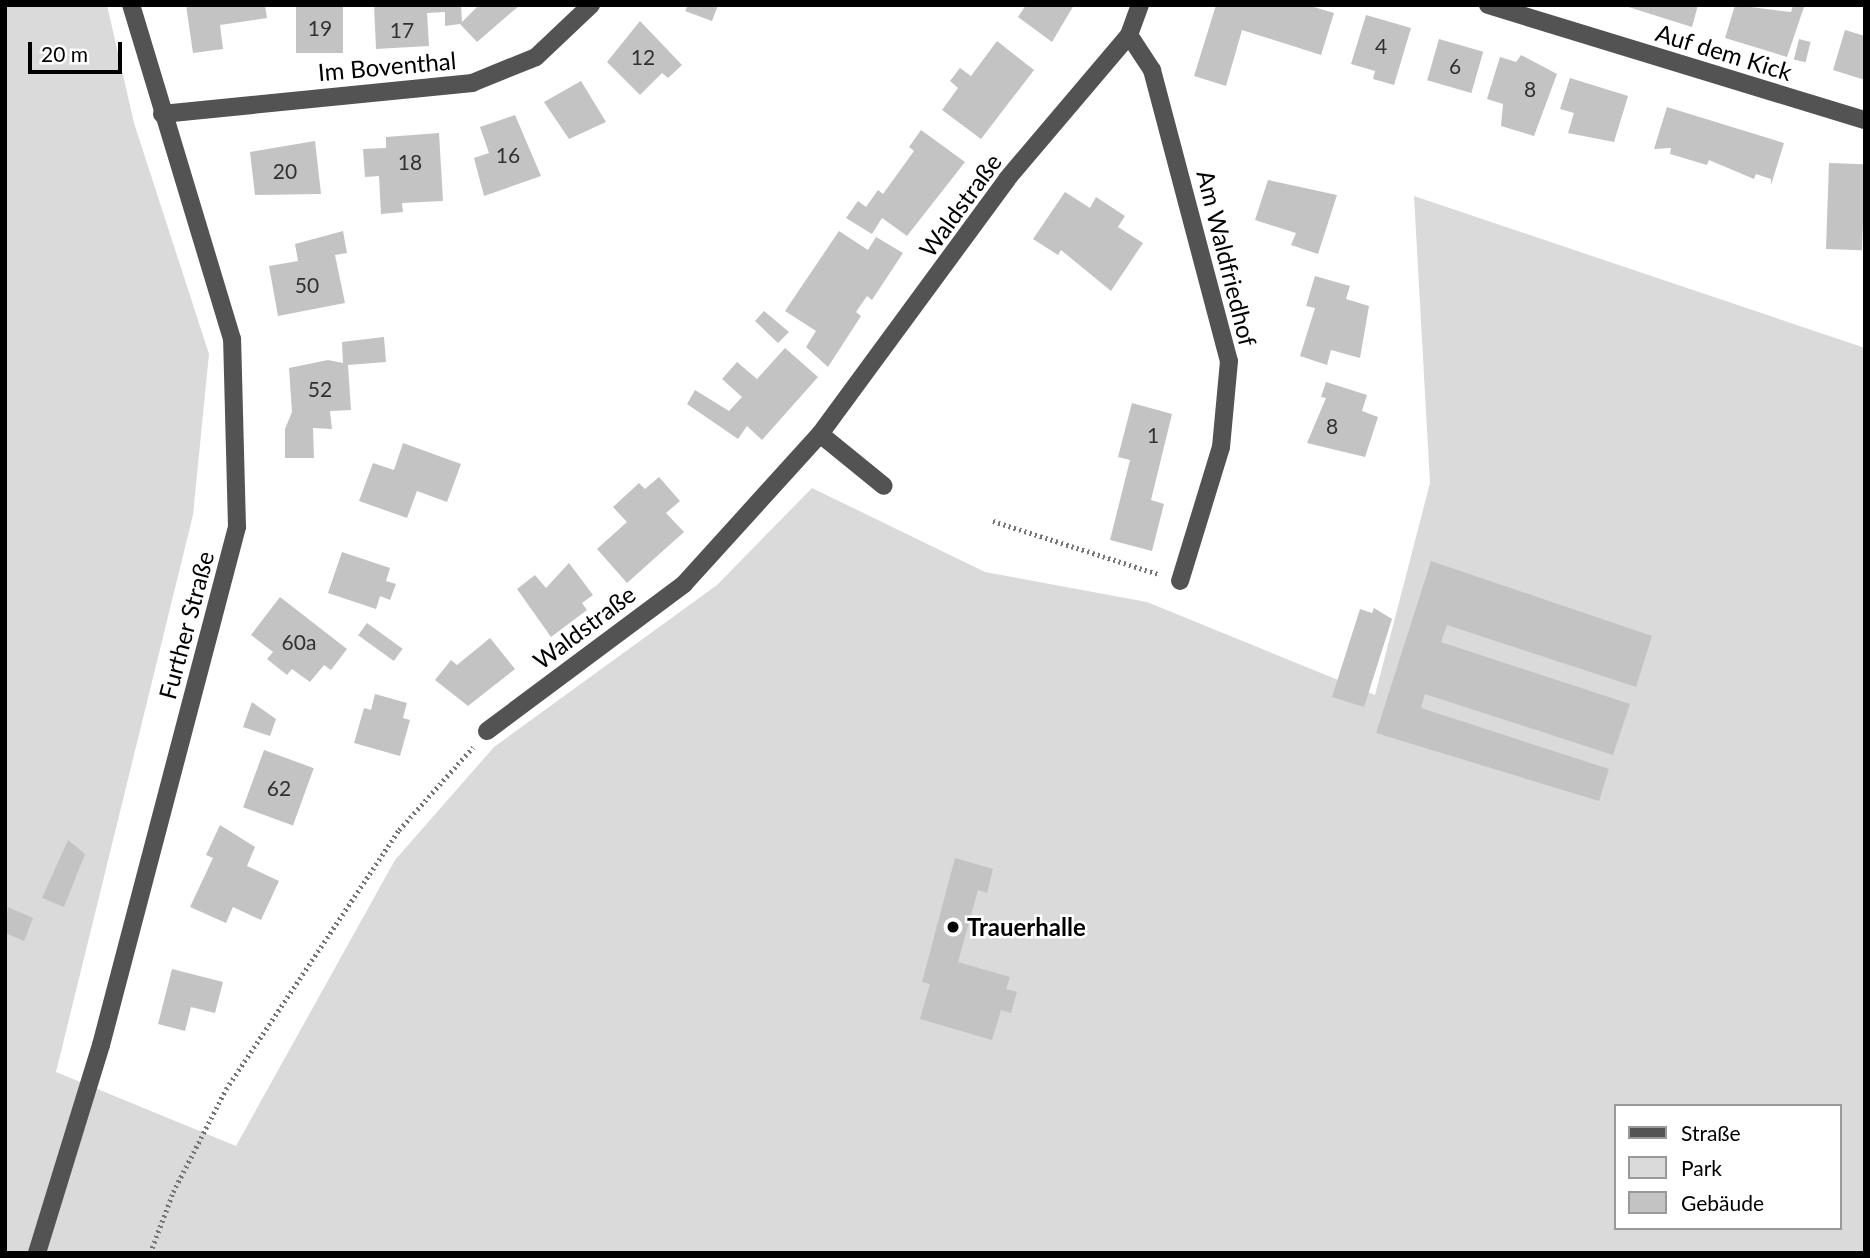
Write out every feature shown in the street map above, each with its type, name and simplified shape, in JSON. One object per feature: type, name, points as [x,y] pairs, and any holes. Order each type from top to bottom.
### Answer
[{"type":"street","name":"Further Straße","points":[[37,1253],[101,1045],[237,527],[232,339],[131,5]]},
{"type":"street","name":"Im Boventhal","points":[[162,114],[472,83],[536,57],[591,5]]},
{"type":"street","name":"Waldstraße","points":[[488,731],[684,584],[820,434],[895,339],[1007,179],[1129,35],[1140,5]]},
{"type":"street","name":"Auf dem Kick","points":[[1490,6],[1865,120]]},
{"type":"street","name":"Am Waldfriedhof","points":[[1129,35],[1152,70],[1229,361],[1221,447],[1180,581]]},
{"type":"street","points":[[820,434],[884,486]]},
{"type":"path","points":[[993,521],[1180,581]]},
{"type":"path","points":[[150,1253],[173,1192],[226,1088],[399,830],[488,731]]},
{"type":"green space","points":[[5,5],[107,5],[134,123],[209,354],[193,515],[56,1072],[236,1146],[395,860],[494,747],[717,585],[812,488],[985,572],[1147,602],[1375,695],[1430,483],[1414,196],[1865,348],[1865,1253],[5,1253]]},
{"type":"building","points":[[186,5],[265,5],[267,18],[220,25],[223,49],[193,53]]},
{"type":"building","points":[[296,5],[343,5],[343,53],[296,53]]},
{"type":"building","points":[[374,5],[461,5],[462,22],[479,5],[520,5],[477,42],[460,24],[445,26],[445,12],[427,13],[429,46],[376,49]]},
{"type":"building","points":[[688,5],[718,5],[712,21],[685,11]]},
{"type":"building","points":[[1026,5],[1074,5],[1052,42],[1018,17]]},
{"type":"building","points":[[1216,5],[1307,5],[1334,13],[1321,55],[1242,30],[1226,86],[1194,76]]},
{"type":"building","points":[[1622,5],[1698,5],[1692,27]]},
{"type":"building","points":[[1735,5],[1791,12],[1793,5],[1804,7],[1787,57],[1725,38]]},
{"type":"building","points":[[1366,15],[1411,28],[1394,85],[1373,79],[1375,71],[1351,64]]},
{"type":"building","points":[[640,21],[682,65],[668,78],[662,73],[640,95],[607,62]]},
{"type":"building","points":[[1845,30],[1865,36],[1865,80],[1833,70]]},
{"type":"building","points":[[1439,39],[1483,52],[1471,93],[1427,80]]},
{"type":"building","points":[[1799,39],[1811,42],[1806,62],[1794,59]]},
{"type":"building","points":[[997,41],[1034,70],[981,139],[942,110],[958,88],[950,81],[960,68],[971,76]]},
{"type":"building","points":[[1521,55],[1557,74],[1534,136],[1501,126],[1503,104],[1487,99],[1500,57],[1516,62]]},
{"type":"building","points":[[1570,78],[1628,96],[1614,142],[1568,133],[1574,113],[1560,109]]},
{"type":"building","points":[[581,81],[606,122],[569,139],[544,102]]},
{"type":"building","points":[[1667,107],[1784,143],[1771,185],[1771,179],[1756,174],[1754,179],[1709,160],[1707,165],[1670,154],[1671,148],[1654,149]]},
{"type":"building","points":[[515,115],[541,176],[484,196],[474,158],[489,153],[480,127]]},
{"type":"building","points":[[921,130],[965,162],[907,236],[882,218],[872,234],[846,218],[858,201],[866,207],[878,190],[883,194],[914,151],[909,147]]},
{"type":"building","points":[[439,133],[443,201],[402,203],[403,212],[381,214],[379,176],[365,177],[363,149],[386,148],[386,137]]},
{"type":"building","points":[[315,141],[321,194],[255,195],[250,152]]},
{"type":"building","points":[[1829,163],[1865,164],[1862,250],[1826,249]]},
{"type":"building","points":[[1268,180],[1337,195],[1318,254],[1291,245],[1296,233],[1255,220]]},
{"type":"building","points":[[1065,192],[1090,208],[1096,197],[1125,216],[1118,227],[1143,243],[1111,291],[1061,250],[1058,255],[1033,239]]},
{"type":"building","points":[[343,231],[347,253],[335,255],[345,303],[278,316],[269,266],[298,261],[295,244]]},
{"type":"building","points":[[839,231],[868,250],[876,237],[903,253],[872,300],[867,296],[856,312],[861,316],[828,367],[806,347],[816,331],[785,311]]},
{"type":"building","points":[[1315,276],[1350,286],[1346,299],[1369,306],[1360,358],[1331,350],[1327,365],[1300,356],[1315,308],[1306,306]]},
{"type":"building","points":[[764,311],[789,332],[778,343],[755,321]]},
{"type":"building","points":[[384,337],[386,362],[348,365],[351,410],[330,411],[332,429],[313,428],[314,458],[285,458],[285,429],[292,412],[289,368],[328,360],[343,363],[342,342]]},
{"type":"building","points":[[785,348],[818,377],[762,440],[747,426],[738,439],[687,404],[695,390],[729,411],[742,397],[722,379],[737,362],[757,379]]},
{"type":"building","points":[[1326,382],[1367,395],[1362,411],[1378,417],[1365,457],[1307,443],[1326,398],[1321,397]]},
{"type":"building","points":[[1132,403],[1172,414],[1151,500],[1164,504],[1152,551],[1110,540],[1130,460],[1118,457]]},
{"type":"building","points":[[403,443],[461,464],[447,502],[417,491],[407,518],[359,501],[373,463],[394,470]]},
{"type":"building","points":[[659,477],[680,501],[666,513],[684,532],[627,583],[597,549],[627,522],[613,507],[639,483],[645,489]]},
{"type":"building","points":[[342,552],[390,568],[386,581],[396,584],[390,600],[380,596],[376,609],[328,593]]},
{"type":"building","points":[[1431,561],[1652,636],[1636,687],[1447,625],[1441,642],[1630,704],[1613,755],[1425,694],[1421,708],[1609,769],[1599,801],[1376,733]]},
{"type":"building","points":[[569,563],[593,595],[582,603],[587,610],[551,637],[517,589],[535,575],[546,588]]},
{"type":"building","points":[[280,597],[347,649],[331,670],[324,665],[310,682],[292,669],[287,675],[267,659],[273,652],[251,635]]},
{"type":"building","points":[[1374,608],[1392,619],[1364,707],[1332,697],[1360,609],[1372,613]]},
{"type":"building","points":[[367,623],[403,649],[394,661],[358,635]]},
{"type":"building","points":[[490,638],[515,669],[468,706],[435,680],[451,660],[457,665]]},
{"type":"building","points":[[375,694],[407,703],[403,718],[410,720],[400,756],[354,743],[364,708],[371,710]]},
{"type":"building","points":[[252,702],[276,719],[270,736],[243,727]]},
{"type":"building","points":[[264,750],[314,768],[293,825],[243,807]]},
{"type":"building","points":[[220,825],[255,847],[247,866],[279,881],[261,920],[233,907],[226,923],[190,907],[213,858],[206,855]]},
{"type":"building","points":[[68,840],[85,854],[64,907],[42,898]]},
{"type":"building","name":"Trauerhalle","points":[[955,858],[993,869],[987,893],[978,890],[958,962],[1010,977],[1006,989],[1017,992],[1011,1013],[1001,1010],[992,1040],[920,1019],[930,984],[922,982]]},
{"type":"building","points":[[8,907],[33,918],[24,941],[5,933]]},
{"type":"building","points":[[172,969],[223,982],[215,1013],[191,1007],[185,1031],[158,1024]]},
{"type":"place","name":"Trauerhalle","points":[[953,927]]}]
